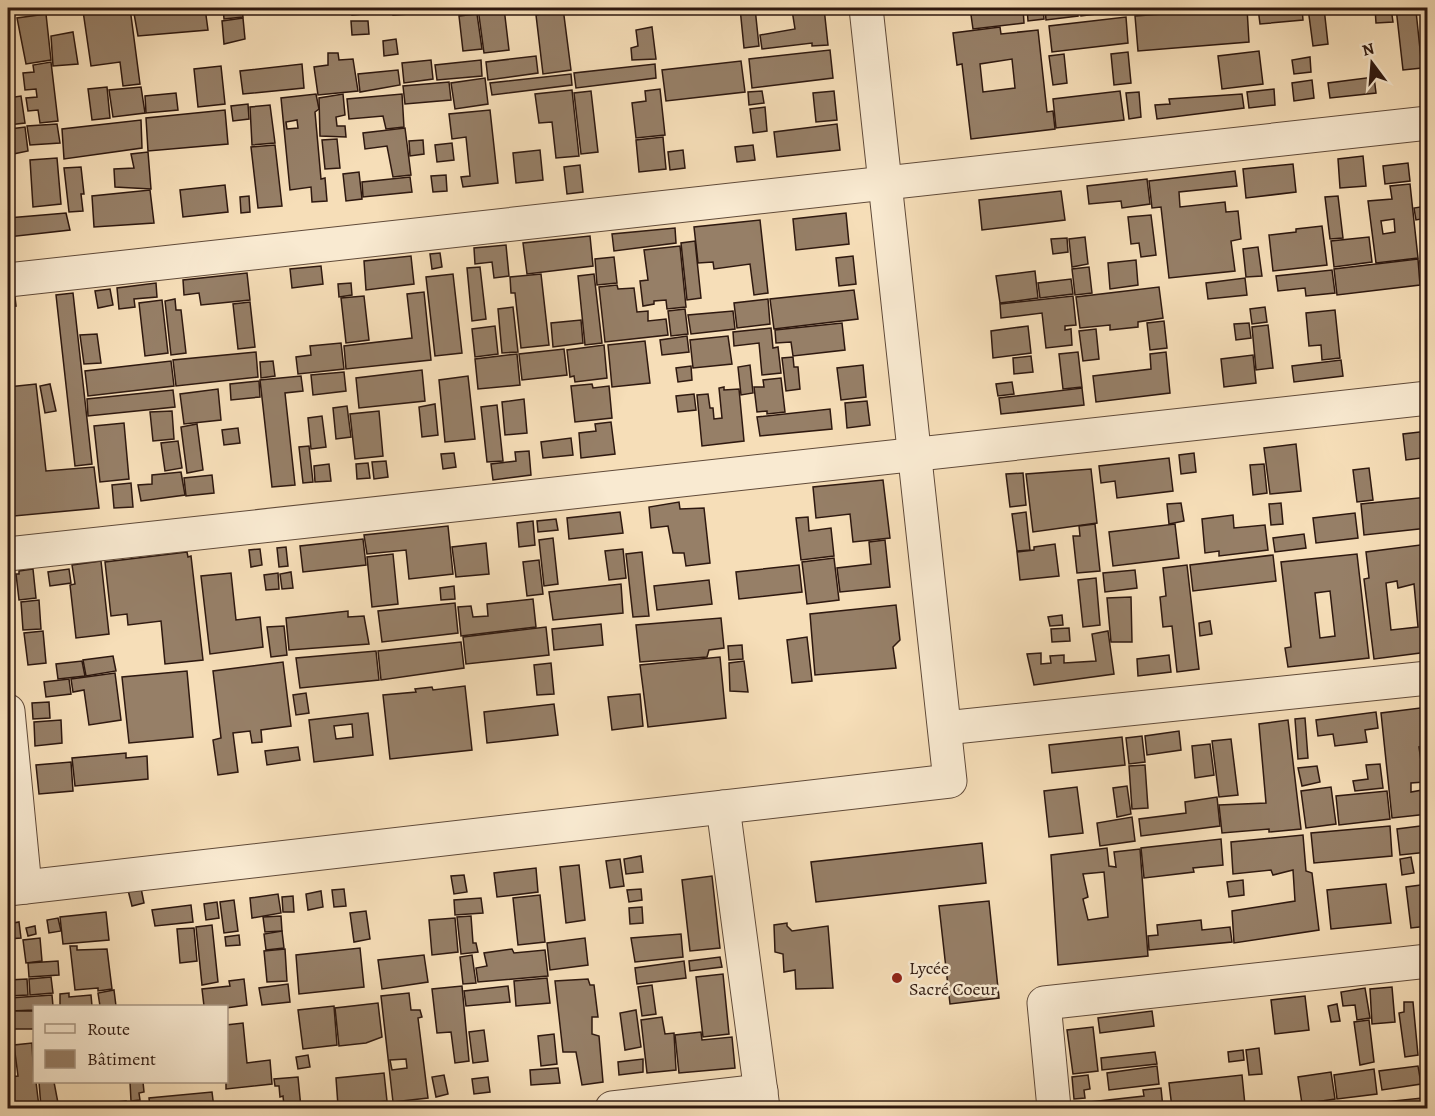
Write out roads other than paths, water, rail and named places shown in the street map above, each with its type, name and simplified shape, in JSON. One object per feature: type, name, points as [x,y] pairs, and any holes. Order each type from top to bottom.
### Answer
[{"type":"street","points":[[8,711],[16,888],[950,781],[866,8]]},
{"type":"street","points":[[8,280],[1428,123]]},
{"type":"street","points":[[8,554],[1428,398]]},
{"type":"street","points":[[945,728],[1428,678]]},
{"type":"street","points":[[612,1108],[762,1100],[723,807]]},
{"type":"street","points":[[1054,1108],[1044,1003],[1428,961]]},
{"type":"place","name":"Lycée Sacré Coeur","points":[[897,978]]}]
